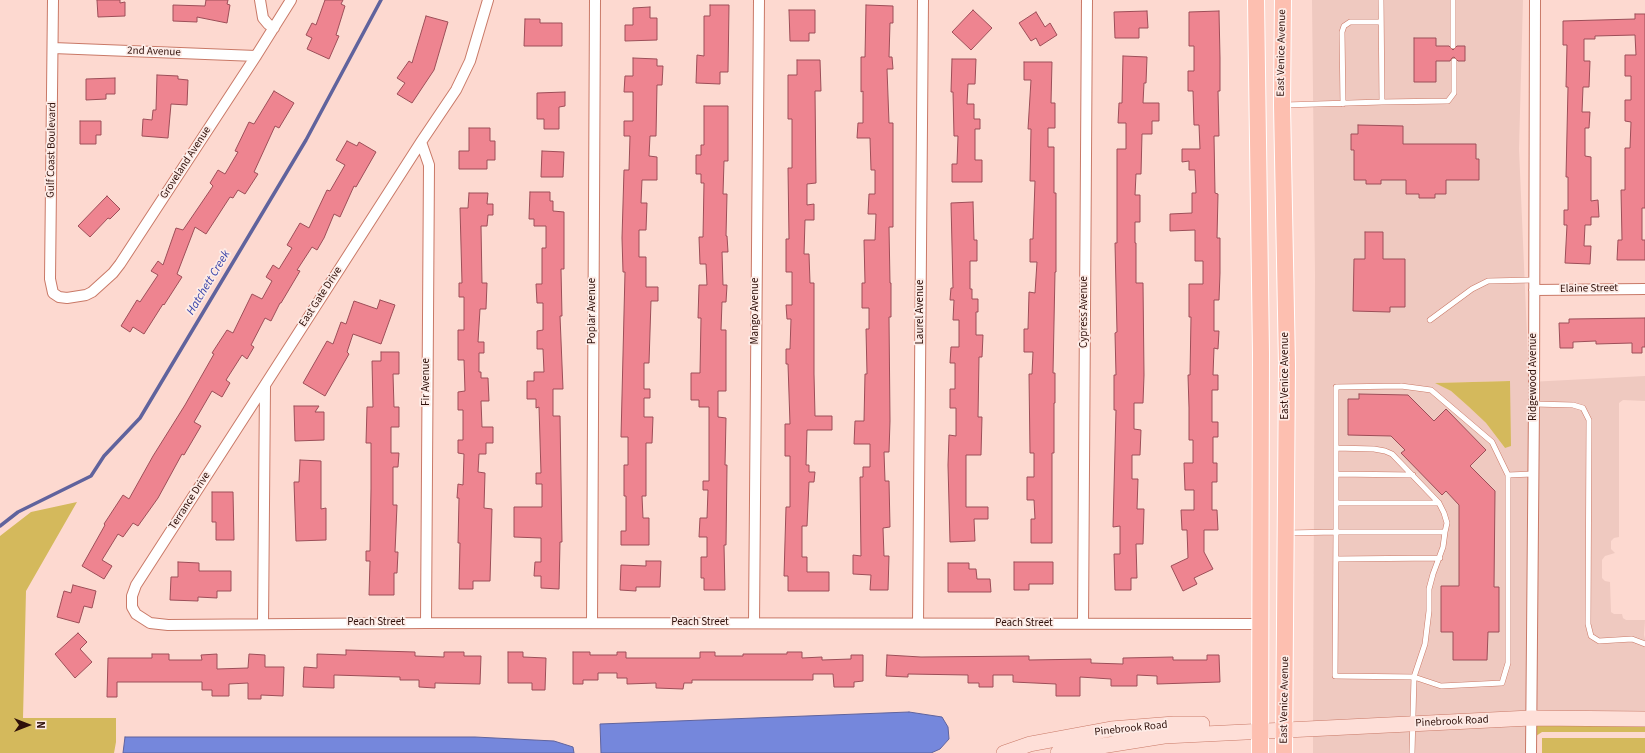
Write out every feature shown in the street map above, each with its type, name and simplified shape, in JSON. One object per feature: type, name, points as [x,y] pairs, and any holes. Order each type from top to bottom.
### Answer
[{"type":"main road","points":[[1256,0],[1261,353],[1260,753]]},
{"type":"main road","name":"East Venice Avenue","points":[[1283,0],[1282,105],[1286,365],[1284,753]]},
{"type":"street","name":"Gulf Coast Boulevard","points":[[53,0],[50,279],[53,293],[59,297]]},
{"type":"street","points":[[260,0],[261,10],[265,22],[274,28]]},
{"type":"street","name":"Groveland Avenue","points":[[59,297],[67,298],[86,295],[97,288],[113,273],[256,56],[291,0]]},
{"type":"street","name":"East Gate Drive","points":[[264,384],[421,142],[448,103],[470,61],[488,0]]},
{"type":"street","name":"Poplar Avenue","points":[[592,623],[595,0]]},
{"type":"street","name":"Mango Avenue","points":[[754,623],[759,0]]},
{"type":"street","name":"Laurel Avenue","points":[[918,623],[923,0]]},
{"type":"street","name":"Cypress Avenue","points":[[1083,624],[1087,0]]},
{"type":"street","name":"Ridgewood Avenue","points":[[1531,753],[1535,0]]},
{"type":"street","name":"2nd Avenue","points":[[53,48],[256,56]]},
{"type":"street","name":"Fir Avenue","points":[[421,142],[429,165],[426,623]]},
{"type":"street","name":"Elaine Street","points":[[1534,285],[1645,289]]},
{"type":"street","points":[[264,384],[264,624]]},
{"type":"street","name":"Terrance Drive","points":[[142,619],[136,614],[132,607],[132,596],[136,584],[264,384]]},
{"type":"street","name":"Peach Street","points":[[142,619],[158,625],[426,623],[1260,624]]},
{"type":"street","name":"Pinebrook Road","points":[[1004,753],[1030,744],[1112,736],[1174,724],[1229,724],[1260,731],[1531,718],[1645,718]]},
{"type":"street","name":"Pinebrook Road","points":[[1058,753],[1112,736]]},
{"type":"lane","points":[[1381,0],[1382,102]]},
{"type":"lane","points":[[1453,0],[1453,46]]},
{"type":"lane","points":[[1343,104],[1342,32],[1344,26],[1350,22],[1381,22]]},
{"type":"lane","points":[[1282,105],[1448,101],[1454,93],[1454,61]]},
{"type":"lane","points":[[1430,320],[1472,289],[1488,281],[1534,285]]},
{"type":"lane","points":[[1401,386],[1431,390],[1492,442],[1508,475],[1508,663],[1502,683],[1441,686],[1414,677],[1335,676],[1336,448],[1336,387],[1401,386]]},
{"type":"lane","points":[[1534,404],[1573,405],[1583,408],[1589,420],[1588,624],[1591,636],[1599,641],[1632,640],[1645,644]]},
{"type":"lane","points":[[1336,448],[1384,450],[1392,454],[1439,504],[1447,523],[1444,547],[1433,574],[1429,590],[1429,611],[1425,644],[1414,677],[1412,753]]},
{"type":"lane","points":[[1336,474],[1413,475]]},
{"type":"lane","points":[[1508,475],[1533,474]]},
{"type":"lane","points":[[1336,503],[1439,504]]},
{"type":"lane","points":[[1286,532],[1445,532]]},
{"type":"lane","points":[[1336,559],[1440,558]]},
{"type":"shaded area","points":[[1312,0],[1523,0],[1519,149],[1529,382],[1645,376],[1645,401],[1623,400],[1619,403],[1619,537],[1614,538],[1611,541],[1611,549],[1615,553],[1605,556],[1602,560],[1602,578],[1605,581],[1610,582],[1611,612],[1614,614],[1622,614],[1623,618],[1626,620],[1645,620],[1645,712],[1313,722],[1315,275]],"holes":[[[1510,381],[1505,448],[1486,423],[1451,391],[1436,383]]]},
{"type":"shaded area","points":[[1510,381],[1511,446],[1505,448],[1486,423],[1469,407],[1451,391],[1435,383]]},
{"type":"shaded area","points":[[77,502],[26,591],[23,718],[116,718],[116,742],[114,753],[0,753],[0,536],[31,512]]},
{"type":"shaded area","points":[[1534,725],[1528,753],[1313,753],[1313,735]]},
{"type":"shaded area","points":[[1534,725],[1645,725],[1645,732],[1542,732],[1536,736]]},
{"type":"shaded area","points":[[1542,738],[1645,738],[1645,753],[1542,753]]},
{"type":"water","points":[[909,712],[942,717],[948,727],[949,739],[940,749],[931,753],[601,753],[600,724]]},
{"type":"water","points":[[125,737],[475,737],[554,741],[573,747],[574,753],[123,753]]},
{"type":"building","points":[[97,0],[120,0],[120,3],[125,2],[125,16],[98,17]]},
{"type":"building","points":[[206,0],[228,0],[227,4],[230,5],[227,23],[197,17],[197,22],[173,21],[173,5],[205,6]]},
{"type":"building","points":[[325,0],[343,0],[341,4],[345,6],[336,35],[339,36],[329,59],[307,49],[312,38],[306,35],[312,23],[316,25]]},
{"type":"building","points":[[710,5],[729,5],[728,72],[720,72],[720,84],[696,83],[697,55],[704,56],[704,16],[710,16]]},
{"type":"building","points":[[866,5],[893,6],[893,23],[890,23],[889,57],[892,57],[893,69],[887,69],[889,123],[893,123],[893,227],[889,227],[891,283],[891,317],[889,317],[890,421],[889,452],[884,452],[885,481],[889,481],[890,527],[883,528],[884,556],[889,556],[888,590],[870,590],[871,575],[853,574],[853,555],[861,556],[860,477],[863,477],[863,467],[870,467],[870,444],[854,444],[855,421],[864,421],[865,374],[867,374],[866,329],[869,329],[869,308],[862,308],[862,283],[865,283],[864,240],[875,240],[876,214],[868,214],[869,194],[875,194],[875,170],[871,170],[870,138],[857,138],[858,123],[863,123],[861,57],[865,57]]},
{"type":"building","points":[[650,7],[650,18],[657,18],[657,40],[625,41],[625,25],[633,25],[633,8]]},
{"type":"building","points":[[789,10],[815,10],[815,33],[809,33],[809,41],[790,41]]},
{"type":"building","points":[[973,10],[992,28],[971,50],[952,32]]},
{"type":"building","points":[[1147,11],[1148,28],[1139,28],[1139,38],[1115,38],[1114,12]]},
{"type":"building","points":[[1219,11],[1219,136],[1214,136],[1215,193],[1218,194],[1217,238],[1220,238],[1220,273],[1219,300],[1214,300],[1214,331],[1219,331],[1218,349],[1214,348],[1213,375],[1218,375],[1218,390],[1212,390],[1212,422],[1218,422],[1218,437],[1213,437],[1213,463],[1217,463],[1217,482],[1212,482],[1212,510],[1217,510],[1218,530],[1204,530],[1204,552],[1213,569],[1194,578],[1197,584],[1183,591],[1171,566],[1188,558],[1187,530],[1182,530],[1181,510],[1194,510],[1194,490],[1185,490],[1184,463],[1193,463],[1193,440],[1189,440],[1188,375],[1190,375],[1191,317],[1189,317],[1189,284],[1203,284],[1203,261],[1195,261],[1195,230],[1170,231],[1170,214],[1192,213],[1192,193],[1196,193],[1195,170],[1189,170],[1189,161],[1182,162],[1182,149],[1200,149],[1199,125],[1194,125],[1193,91],[1188,91],[1188,71],[1194,71],[1194,46],[1189,46],[1189,12]]},
{"type":"building","points":[[1036,12],[1045,27],[1050,23],[1057,35],[1040,46],[1036,38],[1031,41],[1019,23]]},
{"type":"building","points":[[1635,14],[1645,14],[1645,208],[1642,208],[1642,240],[1645,240],[1645,260],[1617,260],[1618,240],[1622,240],[1621,190],[1625,190],[1625,148],[1630,148],[1631,122],[1625,121],[1625,100],[1631,100],[1631,76],[1625,76],[1625,55],[1636,55],[1635,35],[1595,36],[1595,39],[1584,39],[1584,61],[1590,61],[1589,87],[1583,87],[1582,112],[1590,112],[1589,128],[1585,128],[1585,156],[1591,157],[1591,201],[1598,200],[1599,217],[1591,217],[1591,225],[1585,225],[1584,246],[1591,246],[1590,264],[1565,263],[1567,225],[1564,225],[1564,210],[1568,210],[1568,177],[1566,177],[1568,87],[1566,87],[1567,45],[1563,45],[1563,21],[1635,19]]},
{"type":"building","points":[[426,16],[448,22],[434,70],[412,103],[397,94],[405,83],[397,78],[409,61],[412,63]]},
{"type":"building","points":[[525,19],[540,19],[540,23],[562,23],[562,46],[524,46]]},
{"type":"building","points":[[1414,38],[1436,38],[1436,46],[1449,46],[1453,50],[1457,46],[1465,46],[1465,61],[1458,61],[1454,57],[1450,61],[1436,61],[1436,82],[1414,82]]},
{"type":"building","points":[[1123,56],[1147,57],[1146,83],[1144,83],[1143,103],[1159,103],[1159,121],[1152,121],[1152,134],[1142,134],[1141,174],[1136,174],[1135,195],[1140,195],[1140,222],[1135,222],[1135,243],[1136,283],[1143,283],[1144,375],[1143,403],[1134,403],[1134,429],[1141,430],[1140,455],[1132,455],[1132,479],[1138,479],[1137,509],[1144,509],[1143,544],[1136,544],[1137,578],[1131,578],[1131,590],[1115,590],[1114,554],[1120,554],[1120,526],[1113,527],[1116,410],[1114,410],[1114,375],[1116,375],[1115,333],[1117,332],[1115,243],[1117,243],[1117,149],[1126,149],[1126,123],[1118,123],[1119,103],[1122,103]]},
{"type":"building","points":[[633,58],[657,59],[657,66],[663,66],[662,85],[657,85],[656,136],[650,136],[649,156],[657,157],[657,180],[642,180],[641,203],[647,203],[646,230],[639,230],[639,257],[646,257],[646,287],[658,287],[658,301],[651,301],[649,363],[644,363],[644,389],[650,389],[650,398],[644,398],[644,417],[653,417],[652,443],[646,443],[646,496],[642,496],[643,518],[649,518],[649,545],[621,545],[621,531],[626,531],[624,465],[628,465],[628,437],[621,437],[625,272],[623,272],[622,238],[624,170],[629,170],[630,136],[624,136],[624,121],[633,121],[633,92],[624,92],[625,76],[633,76]]},
{"type":"building","points":[[952,59],[976,59],[975,84],[968,84],[967,104],[974,104],[974,119],[980,119],[980,129],[975,129],[975,160],[982,160],[982,182],[952,182],[952,164],[957,164],[958,136],[954,136],[953,92],[951,92]]},
{"type":"building","points":[[797,60],[820,60],[821,91],[815,91],[816,183],[807,184],[807,205],[814,204],[814,220],[805,220],[804,254],[809,254],[810,283],[814,283],[815,416],[832,416],[832,430],[807,430],[806,465],[809,465],[809,472],[815,472],[814,482],[809,482],[807,526],[802,526],[802,557],[807,557],[807,572],[829,572],[829,591],[788,591],[788,576],[784,576],[786,507],[790,507],[790,456],[785,456],[785,424],[790,424],[786,349],[790,349],[791,319],[787,319],[786,305],[792,305],[792,272],[786,272],[786,239],[789,239],[788,168],[792,168],[792,119],[788,119],[788,75],[797,75]]},
{"type":"building","points":[[1024,62],[1052,62],[1051,103],[1055,103],[1055,128],[1048,128],[1048,147],[1054,147],[1054,193],[1056,193],[1056,272],[1053,373],[1055,373],[1055,403],[1054,453],[1052,453],[1052,543],[1031,543],[1031,519],[1035,519],[1034,500],[1027,500],[1027,477],[1034,477],[1034,453],[1030,453],[1029,374],[1032,374],[1033,352],[1024,352],[1024,329],[1028,329],[1029,292],[1035,293],[1037,262],[1030,262],[1030,239],[1033,239],[1035,181],[1030,181],[1031,129],[1028,129],[1031,80],[1024,80]]},
{"type":"building","points":[[157,75],[178,76],[178,79],[188,80],[187,105],[171,104],[168,138],[142,136],[143,119],[152,120],[153,110],[156,110]]},
{"type":"building","points":[[115,78],[115,94],[106,94],[106,99],[86,100],[86,79]]},
{"type":"building","points":[[274,91],[294,103],[279,128],[275,126],[254,172],[258,174],[245,194],[238,190],[233,198],[230,197],[206,234],[195,227],[177,274],[182,277],[144,334],[133,327],[130,332],[121,326],[137,300],[140,302],[158,275],[151,271],[158,261],[163,265],[176,228],[183,230],[213,186],[210,183],[218,170],[225,174],[238,152],[235,151],[249,122],[254,124]]},
{"type":"building","points":[[565,92],[565,106],[559,107],[559,129],[544,129],[544,119],[537,119],[537,93]]},
{"type":"building","points":[[704,106],[728,106],[728,161],[724,161],[723,194],[727,194],[726,236],[728,252],[722,252],[723,285],[727,285],[726,302],[722,302],[721,330],[726,330],[726,391],[718,391],[718,417],[726,418],[725,465],[727,465],[726,545],[724,545],[725,590],[704,590],[704,578],[701,578],[701,557],[707,557],[707,537],[699,537],[700,518],[707,518],[708,490],[703,490],[703,481],[709,481],[709,407],[699,407],[699,400],[691,400],[691,373],[700,373],[701,318],[698,318],[699,285],[707,285],[706,264],[700,264],[699,237],[703,237],[704,183],[701,183],[701,174],[696,174],[696,155],[701,155],[701,145],[704,145]]},
{"type":"building","points":[[80,121],[101,121],[101,135],[96,135],[96,144],[80,144]]},
{"type":"building","points":[[1358,125],[1403,126],[1403,144],[1476,144],[1476,159],[1479,159],[1479,180],[1446,180],[1446,194],[1435,194],[1435,198],[1419,198],[1419,194],[1406,194],[1406,180],[1381,180],[1381,184],[1366,184],[1366,180],[1354,180],[1354,150],[1351,150],[1351,134],[1358,134]]},
{"type":"building","points":[[469,128],[490,128],[490,141],[495,141],[495,160],[487,160],[487,169],[459,169],[459,151],[469,151]]},
{"type":"building","points":[[347,141],[357,146],[359,142],[376,152],[356,187],[354,186],[340,217],[334,214],[324,238],[317,250],[312,247],[297,270],[300,271],[280,303],[271,321],[265,318],[251,345],[254,347],[247,359],[242,355],[226,380],[230,383],[222,397],[212,391],[194,422],[201,426],[184,455],[182,454],[158,498],[138,526],[133,523],[123,537],[118,534],[102,560],[112,566],[104,579],[82,566],[105,525],[104,524],[123,495],[129,499],[214,354],[212,353],[227,330],[233,333],[252,294],[262,299],[272,281],[266,277],[273,265],[279,269],[292,248],[287,245],[300,223],[309,228],[327,190],[330,191],[345,165],[336,160]]},
{"type":"building","points":[[542,151],[564,152],[563,177],[541,177]]},
{"type":"building","points":[[530,192],[550,192],[550,201],[553,201],[553,211],[564,212],[564,269],[561,269],[562,316],[560,316],[563,389],[553,389],[553,416],[560,416],[562,542],[560,542],[559,589],[541,588],[541,576],[534,576],[535,562],[541,562],[541,538],[514,537],[514,507],[542,507],[542,484],[536,484],[536,473],[541,473],[539,407],[536,408],[536,399],[527,399],[527,381],[534,381],[534,372],[544,372],[543,349],[537,349],[537,331],[543,330],[543,303],[537,303],[536,284],[542,284],[542,248],[546,248],[546,226],[534,226],[534,219],[529,219]]},
{"type":"building","points":[[469,193],[488,193],[487,204],[493,204],[493,215],[488,215],[487,226],[481,226],[482,283],[487,283],[486,309],[480,309],[478,342],[484,342],[484,353],[479,353],[479,372],[481,372],[481,378],[488,378],[489,401],[481,401],[482,427],[493,427],[493,443],[486,443],[486,454],[479,454],[478,472],[485,473],[484,508],[492,509],[490,581],[473,581],[473,589],[459,589],[460,543],[458,543],[459,498],[457,498],[458,484],[463,485],[464,454],[458,453],[458,440],[463,440],[463,410],[458,410],[458,392],[465,391],[464,360],[458,360],[458,330],[464,330],[464,297],[459,297],[459,283],[462,283],[460,208],[468,208]]},
{"type":"building","points":[[107,196],[120,209],[110,219],[108,218],[90,237],[78,226]]},
{"type":"building","points":[[973,202],[974,240],[977,240],[977,261],[970,261],[970,289],[972,289],[972,299],[978,299],[978,312],[976,312],[976,335],[983,335],[982,357],[979,357],[978,417],[982,417],[981,455],[966,455],[966,507],[988,507],[988,519],[974,519],[975,541],[950,542],[948,465],[949,435],[956,436],[956,408],[950,408],[950,389],[955,389],[955,363],[950,363],[951,347],[959,347],[959,320],[953,320],[954,300],[950,300],[951,288],[953,288],[951,203]]},
{"type":"building","points":[[1365,232],[1383,232],[1383,259],[1405,259],[1405,307],[1390,307],[1390,312],[1353,311],[1354,259],[1365,259]]},
{"type":"building","points":[[380,300],[395,305],[381,344],[353,334],[347,352],[349,354],[325,396],[303,383],[327,341],[333,344],[341,322],[346,324],[354,301],[377,309]]},
{"type":"building","points":[[1645,318],[1645,347],[1642,347],[1642,353],[1632,353],[1632,343],[1596,344],[1596,341],[1573,342],[1573,348],[1560,348],[1559,323],[1569,323],[1569,319]]},
{"type":"building","points":[[381,352],[399,352],[399,374],[393,374],[394,407],[399,407],[399,427],[391,427],[391,453],[399,453],[398,467],[393,467],[393,505],[397,505],[395,552],[398,552],[397,573],[394,573],[394,595],[369,595],[370,561],[366,561],[366,551],[370,551],[371,489],[371,443],[366,443],[367,407],[373,407],[372,361],[381,361]]},
{"type":"building","points":[[1359,394],[1408,395],[1434,421],[1446,409],[1486,450],[1470,466],[1495,491],[1494,587],[1499,587],[1499,632],[1488,632],[1487,660],[1453,660],[1453,632],[1441,632],[1441,586],[1459,586],[1459,505],[1446,491],[1442,495],[1401,453],[1405,450],[1391,436],[1348,435],[1348,399],[1359,399]]},
{"type":"building","points":[[294,406],[319,406],[315,412],[324,412],[324,440],[295,441]]},
{"type":"building","points":[[300,460],[321,461],[321,509],[326,508],[326,540],[296,541],[294,482],[299,482]]},
{"type":"building","points":[[212,492],[233,492],[234,540],[216,540],[216,522],[212,522]]},
{"type":"building","points":[[646,561],[661,561],[660,587],[636,587],[636,591],[620,590],[621,565],[646,566]]},
{"type":"building","points":[[178,562],[199,563],[199,571],[231,571],[231,591],[217,591],[217,598],[198,597],[198,601],[170,600],[171,577],[178,577]]},
{"type":"building","points":[[1014,562],[1053,562],[1053,584],[1029,584],[1029,590],[1014,590]]},
{"type":"building","points":[[948,563],[969,563],[969,569],[976,569],[977,579],[990,579],[991,592],[948,592]]},
{"type":"building","points":[[73,585],[96,591],[92,608],[84,606],[79,623],[57,617],[64,591],[71,593]]},
{"type":"building","points":[[78,633],[87,642],[80,649],[92,662],[75,678],[55,654]]},
{"type":"building","points":[[346,650],[415,652],[415,656],[444,657],[444,652],[464,652],[464,656],[481,656],[480,684],[435,683],[435,688],[419,687],[419,680],[400,680],[400,677],[334,675],[334,688],[303,687],[304,667],[317,668],[317,654],[346,655]]},
{"type":"building","points":[[508,652],[523,652],[523,657],[546,658],[545,690],[532,690],[532,683],[508,683]]},
{"type":"building","points":[[573,652],[590,652],[590,655],[617,655],[617,652],[626,652],[626,658],[700,658],[700,652],[715,652],[715,656],[743,656],[743,654],[787,654],[787,652],[802,652],[802,658],[822,657],[822,660],[851,659],[851,655],[863,655],[863,681],[854,682],[854,687],[834,687],[833,674],[813,674],[813,680],[692,680],[692,683],[684,683],[683,689],[656,688],[656,683],[627,684],[627,678],[617,678],[617,673],[598,673],[598,680],[583,680],[583,684],[573,684]]},
{"type":"building","points":[[152,654],[169,654],[169,660],[202,660],[201,655],[217,654],[217,669],[248,668],[249,654],[265,655],[265,667],[284,667],[283,696],[261,695],[261,699],[248,699],[248,683],[229,684],[229,696],[212,696],[212,690],[202,690],[202,682],[117,682],[117,697],[107,697],[108,658],[152,658]]},
{"type":"building","points":[[887,655],[921,657],[1029,656],[1029,660],[1091,659],[1091,663],[1123,664],[1123,658],[1173,657],[1173,660],[1207,660],[1207,655],[1219,655],[1220,682],[1157,684],[1157,676],[1137,675],[1137,686],[1111,686],[1111,679],[1080,677],[1080,696],[1056,696],[1056,684],[1013,682],[1013,675],[993,675],[993,687],[979,687],[979,683],[968,683],[968,675],[908,674],[908,677],[886,676]]},
{"type":"waterway","name":"Hatchett Creek","points":[[0,526],[18,512],[91,476],[104,456],[140,418],[306,140],[381,0]]}]
